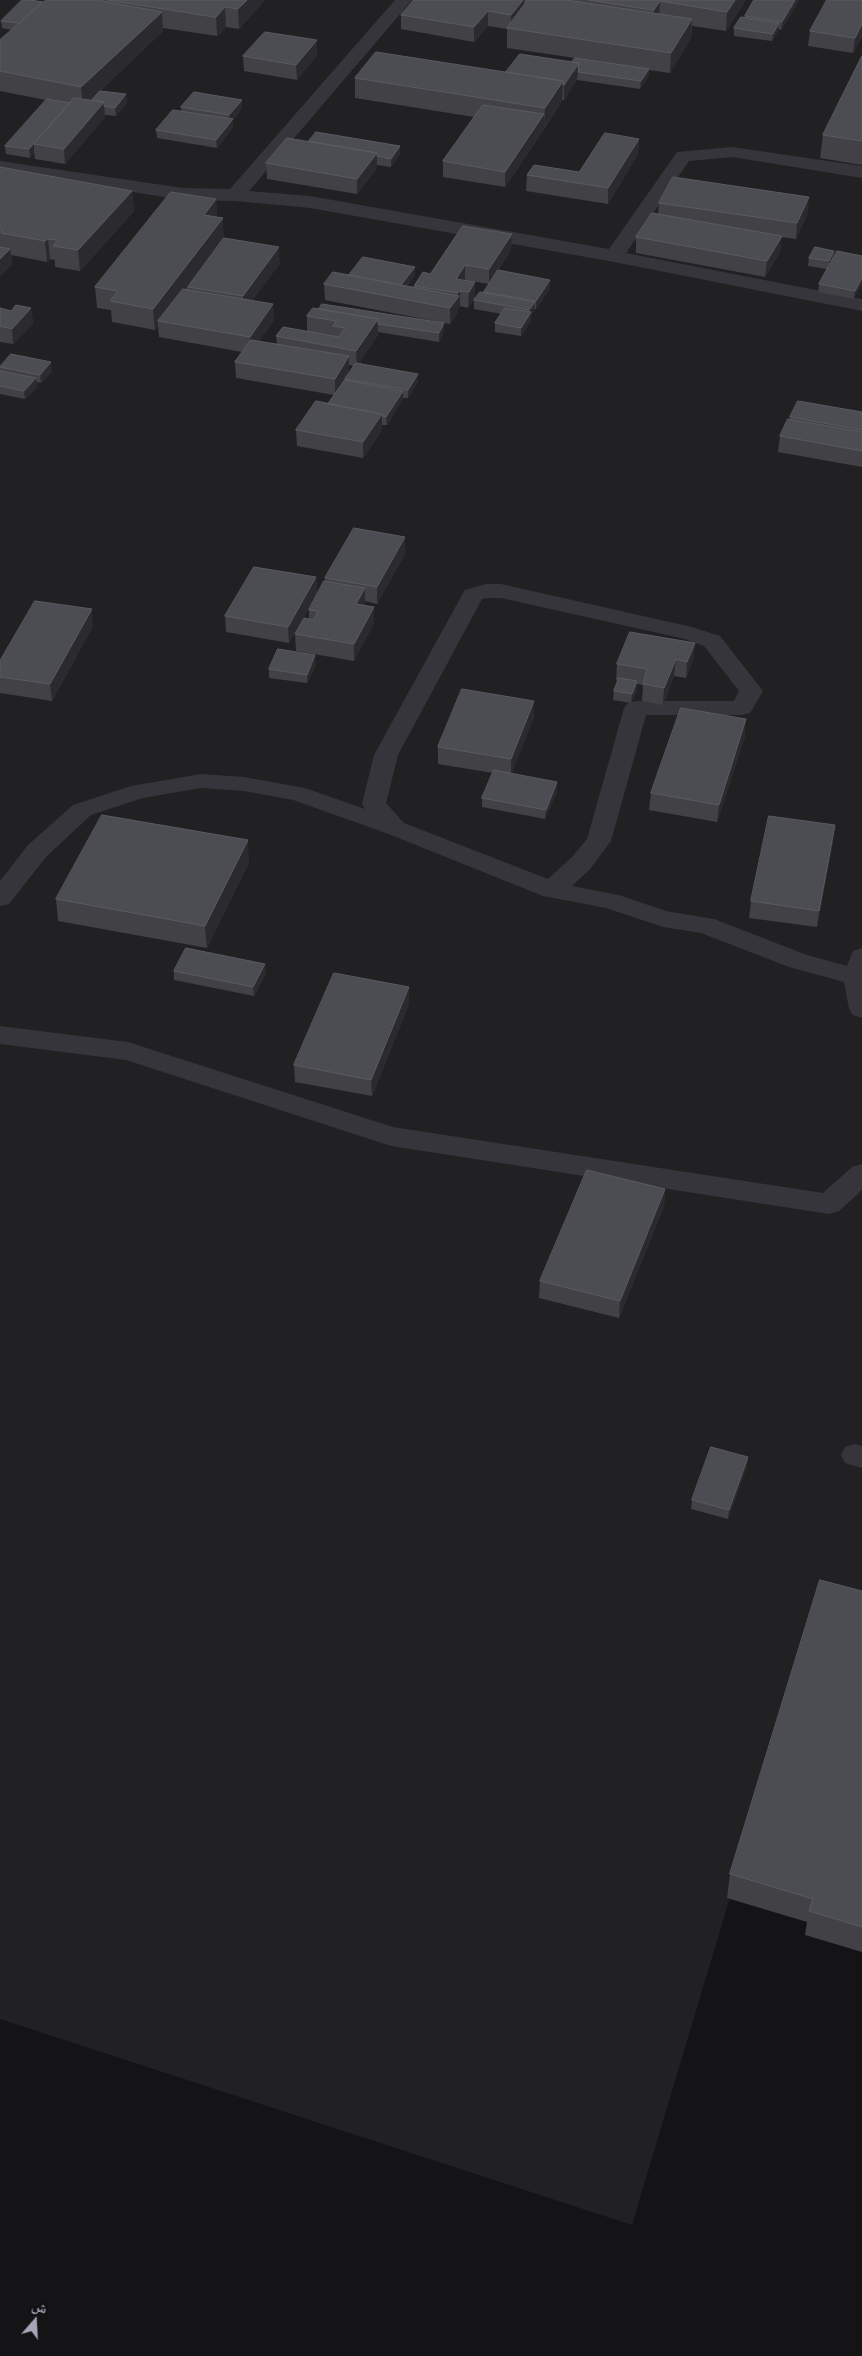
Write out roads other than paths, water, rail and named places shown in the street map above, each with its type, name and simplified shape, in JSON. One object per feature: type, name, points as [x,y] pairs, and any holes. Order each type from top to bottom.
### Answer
[{"type":"street","points":[[235,195],[404,0]]},
{"type":"street","points":[[614,256],[683,156],[732,152],[862,172]]},
{"type":"street","points":[[0,166],[183,194],[235,195],[310,202],[614,256],[862,305]]},
{"type":"street","points":[[394,828],[374,804],[386,755],[472,595],[486,590],[501,591],[692,634],[712,641],[751,691],[742,708],[636,708],[599,841],[581,863],[552,890]]},
{"type":"street","points":[[0,898],[37,851],[82,810],[139,791],[201,781],[244,784],[297,794],[394,828],[552,890],[610,901],[663,919],[705,925],[798,961],[859,967],[862,1009]]},
{"type":"street","points":[[0,1035],[128,1051],[391,1136],[829,1204],[862,1174]]}]
